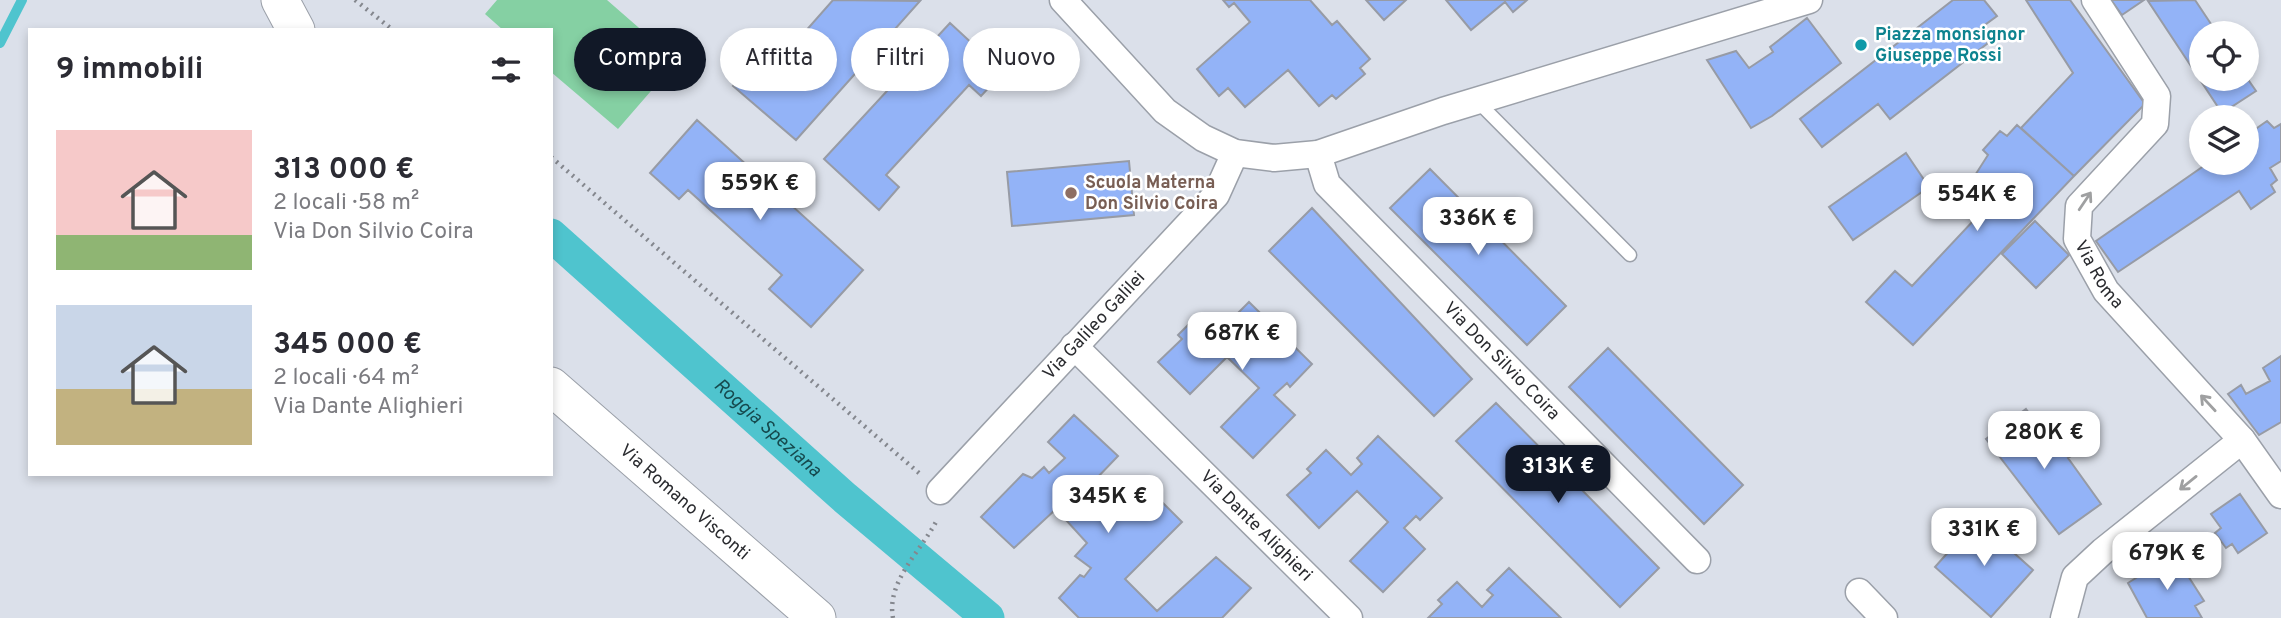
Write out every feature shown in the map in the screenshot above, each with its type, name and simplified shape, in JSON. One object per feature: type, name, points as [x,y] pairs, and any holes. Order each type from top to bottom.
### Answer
[{"type":"street","points":[[281,0],[295,28]]},
{"type":"street","points":[[1062,0],[1165,111],[1203,138],[1235,153],[1274,158],[1318,154],[1477,101],[1807,0]]},
{"type":"street","name":"Via Roma","points":[[2095,0],[2157,96],[2155,124],[2079,206],[2077,239],[2106,291],[2242,440],[2281,495]]},
{"type":"street","name":"Via Galileo Galilei","points":[[940,491],[1216,195],[1235,153]]},
{"type":"street","name":"Via Don Silvio Coira","points":[[1318,154],[1327,184],[1697,560]]},
{"type":"street","name":"Via Dante Alighieri","points":[[1074,346],[1349,618]]},
{"type":"street","name":"Via Romano Visconti","points":[[553,388],[817,618]]},
{"type":"street","points":[[2069,614],[2075,577],[2242,440]]},
{"type":"street","points":[[1859,592],[1884,618]]},
{"type":"lane","points":[[1477,101],[1630,255]]},
{"type":"path","points":[[355,0],[390,28]]},
{"type":"path","points":[[553,159],[940,491]]},
{"type":"path","points":[[893,618],[890,603],[897,584],[929,537]]},
{"type":"green space","points":[[497,0],[607,0],[639,28],[574,28],[574,91],[651,91],[618,129],[553,74],[553,28],[501,28],[485,14]]},
{"type":"building","points":[[833,0],[920,1],[896,28],[851,28],[851,78],[796,140],[739,91],[837,91],[837,28],[808,28]]},
{"type":"building","points":[[1223,0],[1310,0],[1332,25],[1337,21],[1370,59],[1360,68],[1365,74],[1336,99],[1332,95],[1319,106],[1288,70],[1245,107],[1228,88],[1219,96],[1197,69],[1250,22],[1234,3],[1229,7]]},
{"type":"building","points":[[1366,0],[1406,0],[1384,20]]},
{"type":"building","points":[[1446,0],[1527,0],[1513,12],[1505,2],[1471,30]]},
{"type":"building","points":[[1953,0],[1984,0],[1997,16],[1978,30],[1988,43],[1890,119],[1878,104],[1822,147],[1800,119]]},
{"type":"building","points":[[2026,0],[2070,0],[2145,104],[2074,176],[2021,128],[2073,73]]},
{"type":"building","points":[[2111,0],[2144,0],[2122,15]]},
{"type":"building","points":[[2195,0],[2209,21],[2189,21],[2189,63],[2148,1]]},
{"type":"building","points":[[1807,18],[1841,63],[1772,116],[1751,128],[1707,60],[1736,51],[1749,68],[1773,52],[1770,47]]},
{"type":"building","points":[[950,23],[963,35],[963,91],[886,175],[899,187],[879,210],[824,159],[887,91],[949,91],[949,28],[945,28]]},
{"type":"building","points":[[2207,91],[2256,91],[2234,105],[2217,105]]},
{"type":"building","points":[[697,120],[863,270],[811,327],[769,289],[782,275],[688,190],[679,199],[650,173]]},
{"type":"building","points":[[2267,121],[2274,128],[2281,124],[2281,161],[2270,168],[2277,180],[2271,185],[2275,192],[2251,209],[2239,191],[2118,272],[2096,241],[2191,175],[2259,175],[2259,127]]},
{"type":"building","points":[[2017,125],[2074,176],[1913,345],[1866,302],[1895,271],[1912,286],[1990,203],[1970,183],[1988,155],[1983,150],[2000,131],[2007,136]]},
{"type":"building","points":[[1906,153],[1929,187],[1853,240],[1829,207]]},
{"type":"building","name":"Scuola Materna Don Silvio Coira","points":[[1129,161],[1134,215],[1012,226],[1007,172]]},
{"type":"building","points":[[1430,169],[1566,306],[1527,345],[1390,208]]},
{"type":"building","points":[[1312,208],[1472,379],[1434,416],[1269,251]]},
{"type":"building","points":[[2035,221],[2069,255],[2036,288],[2002,254]]},
{"type":"building","points":[[1249,302],[1312,364],[1290,387],[1287,383],[1274,395],[1295,415],[1253,458],[1221,427],[1259,388],[1227,357],[1190,394],[1158,362],[1182,339],[1178,335],[1196,317],[1221,341],[1233,330],[1227,324]]},
{"type":"building","points":[[1608,348],[1743,485],[1704,524],[1569,387]]},
{"type":"building","points":[[2281,356],[2281,422],[2259,435],[2228,394],[2241,385],[2246,394],[2270,381],[2263,368]]},
{"type":"building","points":[[1496,403],[1659,568],[1620,607],[1456,441]]},
{"type":"building","points":[[2026,409],[2051,442],[2057,436],[2073,455],[2068,458],[2101,504],[2059,534],[1986,439]]},
{"type":"building","points":[[1074,415],[1118,456],[1094,481],[1124,510],[1149,489],[1182,522],[1125,579],[1157,611],[1216,557],[1251,588],[1222,618],[1079,618],[1059,598],[1080,575],[1084,577],[1091,568],[1075,556],[1087,543],[1056,509],[1014,548],[981,517],[1023,474],[1032,478],[1044,467],[1049,473],[1065,458],[1048,442]]},
{"type":"building","points":[[1378,436],[1442,498],[1420,520],[1416,516],[1404,528],[1425,549],[1383,592],[1350,561],[1388,522],[1357,491],[1319,528],[1287,495],[1311,473],[1307,469],[1326,450],[1351,475],[1362,464],[1357,458]]},
{"type":"building","points":[[2240,494],[2267,533],[2238,553],[2232,544],[2226,548],[2215,533],[2221,528],[2211,514]]},
{"type":"building","points":[[1977,520],[2033,570],[1991,617],[1935,567]]},
{"type":"building","points":[[2174,554],[2204,601],[2195,606],[2202,618],[2147,618],[2128,583]]},
{"type":"building","points":[[1509,568],[1561,618],[1428,618],[1442,604],[1438,600],[1457,582],[1482,607],[1493,595],[1487,590]]},
{"type":"waterway","points":[[0,43],[22,0]]},
{"type":"waterway","name":"Roggia Speziana","points":[[553,237],[845,498],[988,618]]},
{"type":"place","name":"Piazza monsignor Giuseppe Rossi","points":[[1861,45]]},
{"type":"place","name":"Scuola Materna Don Silvio Coira","points":[[1071,193]]}]
